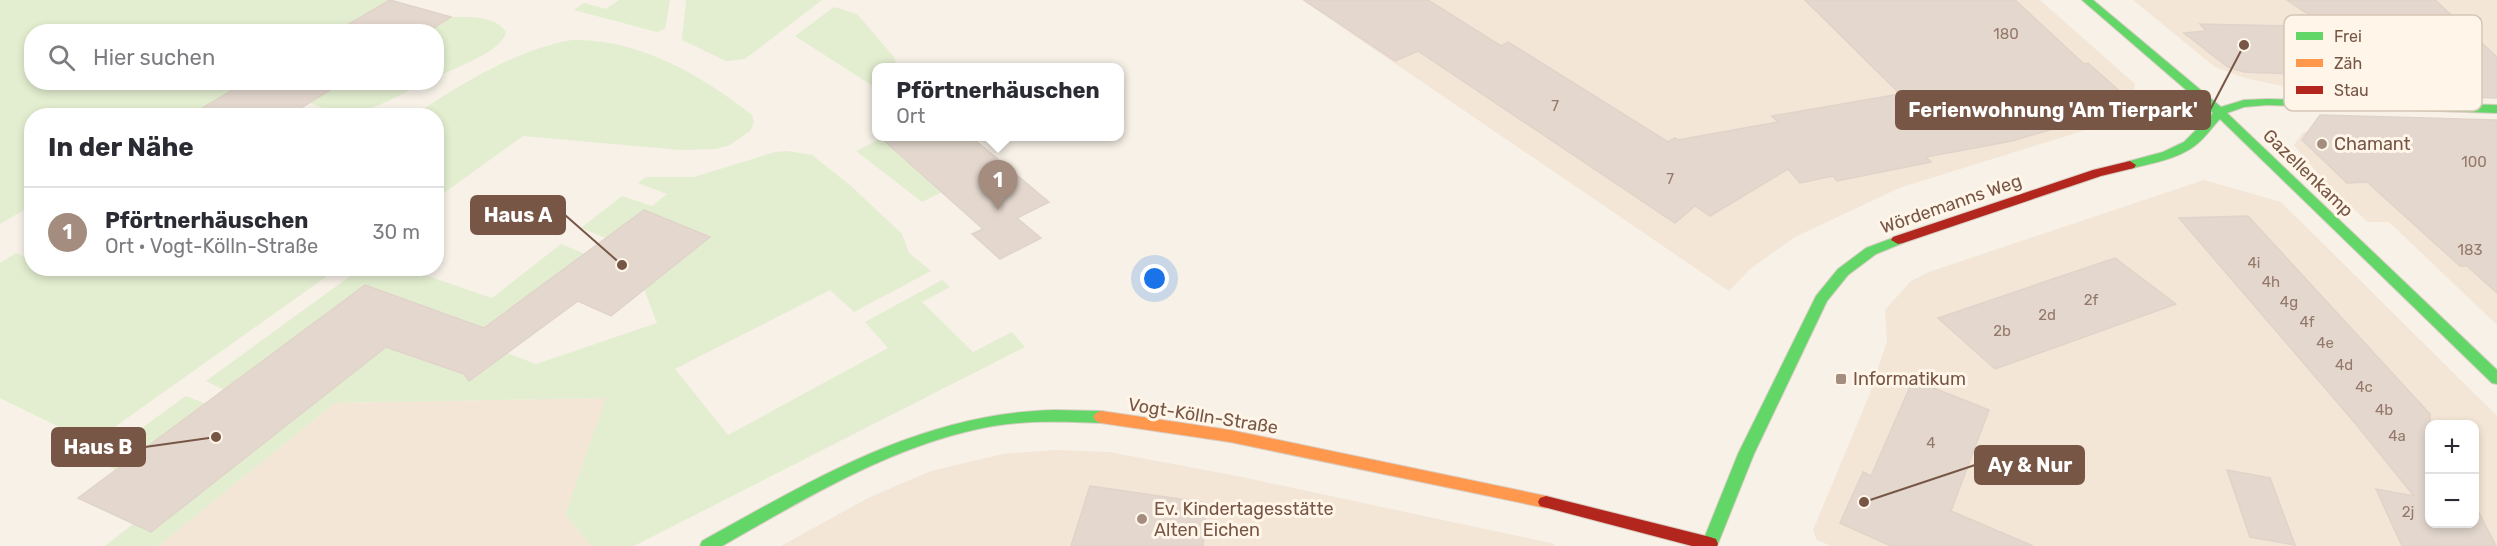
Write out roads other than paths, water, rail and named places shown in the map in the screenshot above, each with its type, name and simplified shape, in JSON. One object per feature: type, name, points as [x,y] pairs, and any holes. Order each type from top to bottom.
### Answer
[{"type":"street","name":"Gazellenkamp","points":[[2087,0],[2220,113],[2497,379]]},
{"type":"street","points":[[2220,113],[2233,105],[2284,103]]},
{"type":"street","points":[[2482,109],[2497,109]]},
{"type":"street","name":"Wördemanns Weg","points":[[1710,545],[1746,454],[1815,310],[1843,272],[1871,251],[1909,235],[2097,173],[2180,149],[2200,137],[2220,113]]},
{"type":"street","name":"Vogt-Kölln-Straße","points":[[708,546],[852,467],[903,445],[978,423],[1011,417],[1053,415],[1096,417],[1191,430],[1404,471],[1640,523],[1710,545]]},
{"type":"place","name":"Ferienwohnung 'Am Tierpark'","points":[[2244,45]]},
{"type":"place","name":"Chamant","points":[[2322,144]]},
{"type":"place","name":"Pförtnerhäuschen","points":[[998,210]]},
{"type":"place","name":"Haus A","points":[[622,265]]},
{"type":"place","name":"Informatikum","points":[[1841,379]]},
{"type":"place","name":"Haus B","points":[[216,437]]},
{"type":"place","name":"Ay & Nur","points":[[1864,502]]},
{"type":"place","name":"Ev. Kindertagesstätte Alten Eichen","points":[[1142,519]]}]
